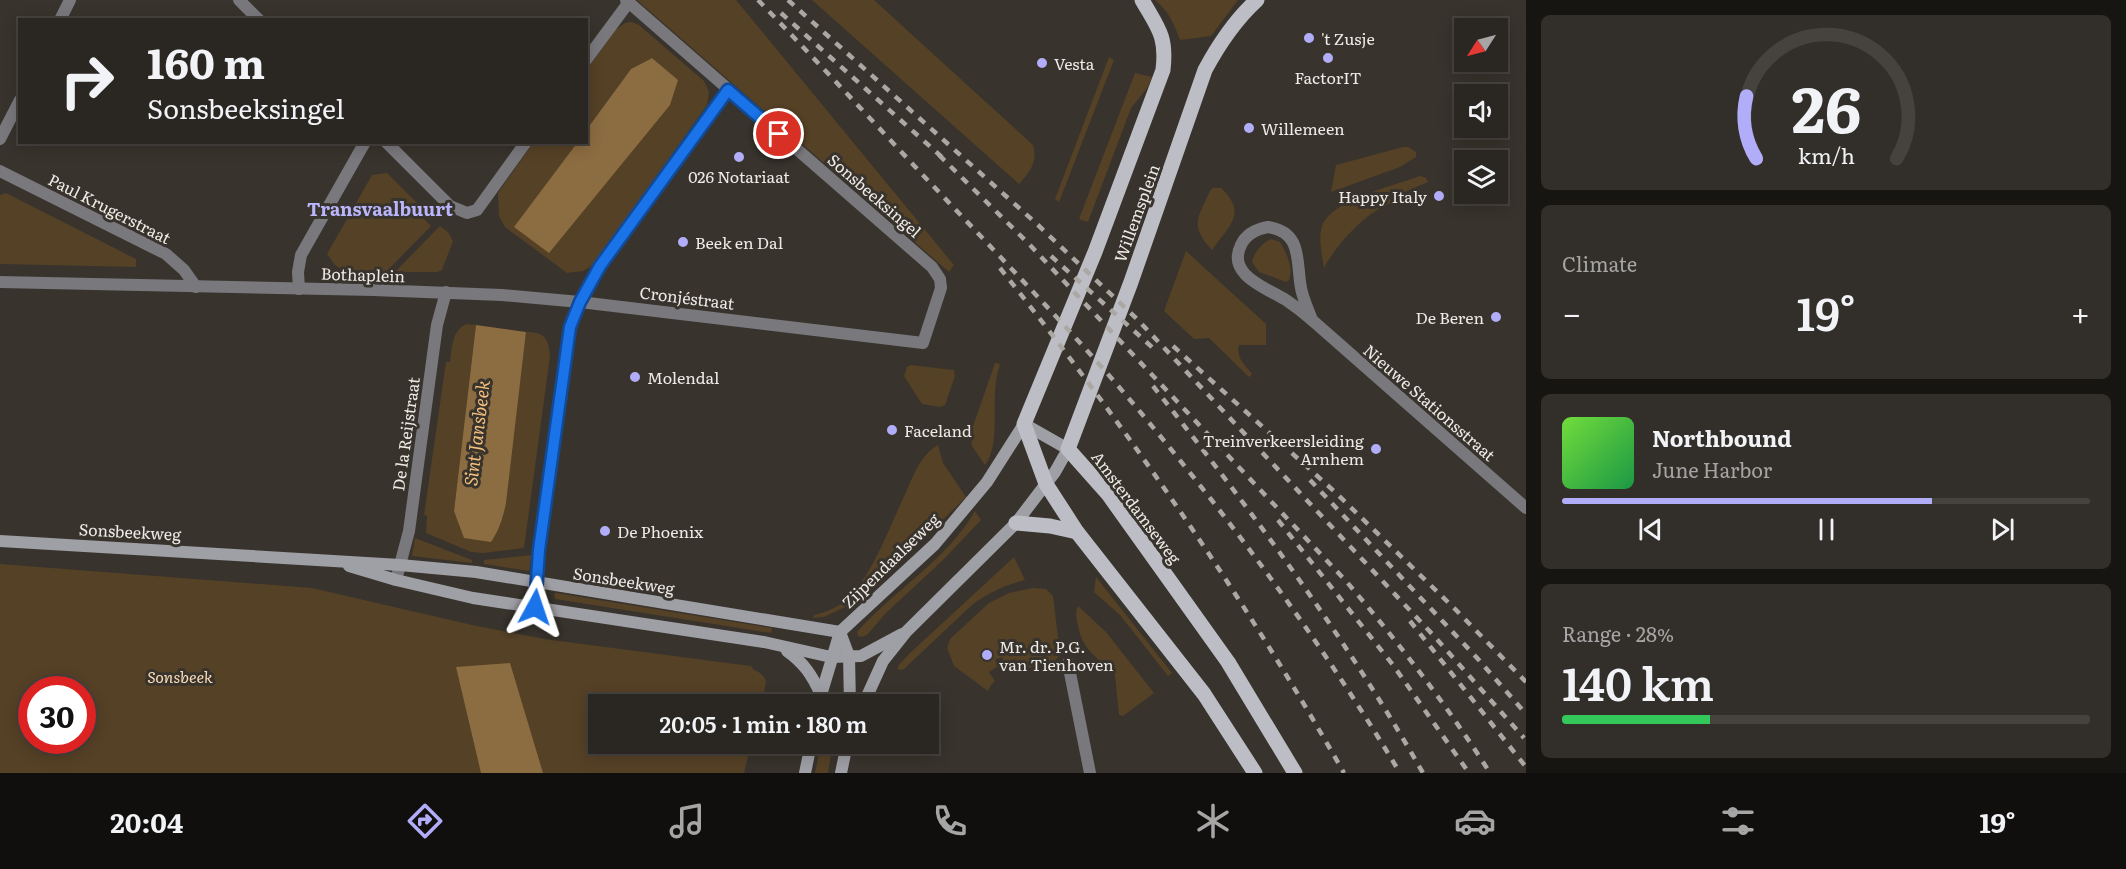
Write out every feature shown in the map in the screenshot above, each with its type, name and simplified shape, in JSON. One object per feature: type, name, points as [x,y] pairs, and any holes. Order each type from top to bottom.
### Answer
[{"type":"main road","name":"Willemsplein","points":[[1024,424],[1095,252],[1163,70],[1165,46],[1159,29],[1142,0]]},
{"type":"main road","name":"Willemsplein","points":[[1068,449],[1131,282],[1205,70],[1218,45],[1238,19],[1257,0]]},
{"type":"main road","name":"Amsterdamseweg","points":[[1024,424],[1068,449],[1108,494],[1228,662],[1295,773]]},
{"type":"main road","points":[[1024,424],[1046,484],[1077,532],[1204,694],[1255,773]]},
{"type":"main road","name":"Zijpendaalseweg","points":[[822,694],[840,632],[935,544],[987,482],[1024,424]]},
{"type":"main road","points":[[868,694],[883,661],[906,632],[1016,523],[1046,484],[1068,449]]},
{"type":"main road","points":[[1016,523],[1050,526],[1077,532]]},
{"type":"main road","name":"Sonsbeekweg","points":[[0,541],[329,560],[476,572],[840,632]]},
{"type":"main road","name":"Sonsbeekweg","points":[[329,560],[396,580],[473,598],[781,646],[831,657],[855,656]]},
{"type":"main road","name":"Zijpendaalseweg","points":[[840,632],[855,656],[851,671],[850,694]]},
{"type":"main road","points":[[855,656],[906,632]]},
{"type":"main road","name":"Sonsbeekweg","points":[[781,646],[808,668],[818,694]]},
{"type":"main road","points":[[805,773],[809,754]]},
{"type":"main road","points":[[841,773],[845,754]]},
{"type":"street","points":[[61,18],[70,0]]},
{"type":"street","points":[[239,0],[257,18]]},
{"type":"street","points":[[588,57],[628,1]]},
{"type":"street","name":"Sonsbeeksingel","points":[[628,1],[932,267],[940,279],[940,293],[923,343]]},
{"type":"street","points":[[535,607],[539,550],[570,327],[580,302],[600,266],[728,90]]},
{"type":"street","points":[[0,139],[18,104]]},
{"type":"street","name":"Bothaplein","points":[[364,144],[301,255],[298,272],[299,289],[446,292]]},
{"type":"street","points":[[388,144],[450,206],[467,213],[477,210],[525,144]]},
{"type":"street","name":"Paul Krugerstraat","points":[[0,171],[166,254],[184,270],[196,287]]},
{"type":"street","name":"Nieuwe Stationsstraat","points":[[1312,320],[1305,303],[1296,250],[1290,237],[1275,228],[1268,227],[1248,236],[1239,248],[1238,259],[1240,268],[1246,275],[1259,286],[1287,300],[1312,320],[1526,508]]},
{"type":"street","points":[[0,282],[299,289]]},
{"type":"street","name":"Cronjéstraat","points":[[446,292],[580,302],[923,343]]},
{"type":"street","name":"De la Reijstraat","points":[[396,580],[409,531],[437,325],[446,292]]},
{"type":"street","points":[[1068,663],[1090,773]]},
{"type":"green space","points":[[637,0],[736,0],[954,265],[949,272]]},
{"type":"green space","points":[[812,0],[874,0],[1033,145],[1034,162],[1023,180],[1019,184]]},
{"type":"green space","points":[[1155,0],[1238,0],[1211,36],[1180,40],[1167,13]]},
{"type":"green space","points":[[631,22],[639,25],[704,81],[709,92],[707,105],[593,265],[583,271],[567,273],[505,227],[499,216],[498,193],[532,144],[576,144],[515,227],[678,80],[652,58],[631,69],[588,128],[588,68],[615,30]]},
{"type":"green space","points":[[1109,57],[1114,60],[1059,202],[1055,199]]},
{"type":"green space","points":[[1135,73],[1152,77],[1148,87],[1131,108],[1088,222],[1079,219]]},
{"type":"green space","points":[[1403,147],[1416,152],[1416,157],[1400,167],[1331,192],[1336,165]]},
{"type":"green space","points":[[387,173],[424,210],[420,215],[431,226],[386,272],[342,270],[327,254],[372,175]]},
{"type":"green space","points":[[1420,176],[1426,178],[1428,182],[1390,198],[1391,203],[1362,221],[1336,250],[1324,268],[1320,236],[1322,226],[1328,217],[1351,201]]},
{"type":"green space","points":[[1213,188],[1221,188],[1229,197],[1234,212],[1229,226],[1212,250],[1200,234],[1198,221]]},
{"type":"green space","points":[[6,193],[136,259],[136,267],[0,264],[0,195]]},
{"type":"green space","points":[[440,226],[448,232],[453,241],[442,270],[395,272]]},
{"type":"green space","points":[[1271,239],[1280,242],[1289,260],[1291,270],[1289,280],[1286,282],[1259,272],[1252,262],[1259,248]]},
{"type":"green space","points":[[1186,251],[1266,324],[1266,345],[1239,345],[1240,357],[1252,374],[1249,377],[1209,338],[1194,339],[1164,311]]},
{"type":"green space","points":[[467,324],[476,325],[454,511],[503,518],[526,332],[537,333],[547,340],[550,356],[524,548],[483,553],[471,552],[426,533],[427,516],[424,515],[446,362],[450,362],[452,345],[458,330]]},
{"type":"green space","points":[[995,363],[1000,365],[995,390],[993,444],[985,465],[972,446],[971,432]]},
{"type":"green space","points":[[910,365],[954,370],[955,376],[945,405],[940,407],[922,404],[904,376]]},
{"type":"green space","points":[[938,445],[943,463],[966,497],[911,551],[845,607],[824,617],[813,618],[814,615],[828,611],[842,603],[859,586],[882,546],[919,464]]},
{"type":"green space","points":[[975,511],[981,520],[943,560],[885,614],[867,635],[858,636],[857,632],[872,617],[950,545]]},
{"type":"green space","points":[[415,538],[472,560],[472,563],[412,556]]},
{"type":"green space","points":[[532,555],[529,571],[484,564],[484,560]]},
{"type":"green space","points":[[1014,557],[1025,580],[998,589],[973,604],[904,669],[898,669],[909,654]]},
{"type":"green space","name":"Sonsbeek","points":[[0,564],[312,588],[544,639],[751,666],[765,679],[764,694],[588,694],[588,754],[749,754],[744,773],[0,773]]},
{"type":"green space","points":[[1096,577],[1172,673],[1168,676],[1120,615],[1094,592]]},
{"type":"green space","points":[[1033,588],[1046,589],[1053,596],[1060,654],[1057,659],[1047,665],[1019,669],[1015,659],[1005,663],[1002,657],[995,660],[998,666],[989,672],[995,681],[988,691],[954,666],[947,648],[950,639],[989,603],[1009,593]]},
{"type":"green space","points":[[554,594],[772,628],[771,633],[555,599]]},
{"type":"green space","points":[[1078,606],[1106,632],[1154,693],[1123,716],[1119,715],[1115,675],[1087,648],[1080,634],[1076,615]]},
{"type":"green space","points":[[819,754],[831,754],[828,773],[815,773]]},
{"type":"water","points":[[652,58],[678,80],[670,105],[549,253],[514,227],[576,144],[588,144],[588,128],[631,69]]},
{"type":"water","name":"Sint Jansbeek","points":[[476,325],[526,332],[506,503],[500,524],[491,542],[464,538],[454,511]]},
{"type":"water","points":[[510,663],[543,773],[481,773],[456,667]]},
{"type":"railway","points":[[758,0],[1038,297],[1147,420],[1225,517],[1298,617],[1334,668],[1400,773]]},
{"type":"railway","points":[[788,0],[1038,225],[1138,320],[1434,636],[1524,738]]},
{"type":"railway","points":[[781,13],[944,159]]},
{"type":"railway","points":[[939,155],[1028,243],[1346,581],[1421,674],[1490,773]]},
{"type":"railway","points":[[1051,256],[1153,348]]},
{"type":"railway","points":[[1000,268],[1093,389],[1182,514],[1266,642],[1344,773]]},
{"type":"railway","points":[[1173,346],[1335,492],[1526,682]]},
{"type":"railway","points":[[1153,386],[1296,575],[1362,672],[1423,773]]},
{"type":"railway","points":[[1310,480],[1478,659],[1526,714]]},
{"type":"railway","points":[[1278,520],[1393,665],[1469,773]]},
{"type":"railway","points":[[1410,621],[1526,767]]},
{"type":"place","name":"'t Zusje","points":[[1309,38]]},
{"type":"place","name":"FactorIT","points":[[1328,58]]},
{"type":"place","name":"Vesta","points":[[1042,63]]},
{"type":"place","name":"Willemeen","points":[[1249,128]]},
{"type":"place","name":"026 Notariaat","points":[[739,157]]},
{"type":"place","name":"Happy Italy","points":[[1439,196]]},
{"type":"place","name":"Beek en Dal","points":[[683,242]]},
{"type":"place","name":"De Beren","points":[[1496,317]]},
{"type":"place","name":"Molendal","points":[[635,377]]},
{"type":"place","name":"Faceland","points":[[892,430]]},
{"type":"place","name":"Treinverkeersleiding Arnhem","points":[[1376,449]]},
{"type":"place","name":"De Phoenix","points":[[605,531]]},
{"type":"place","name":"Mr. dr. P.G. van Tienhoven","points":[[987,655]]},
{"type":"district","name":"Transvaalbuurt","points":[[380,208]]},
{"type":"route","points":[[535,607],[539,550],[570,327],[589,284],[728,90],[779,134]]}]
